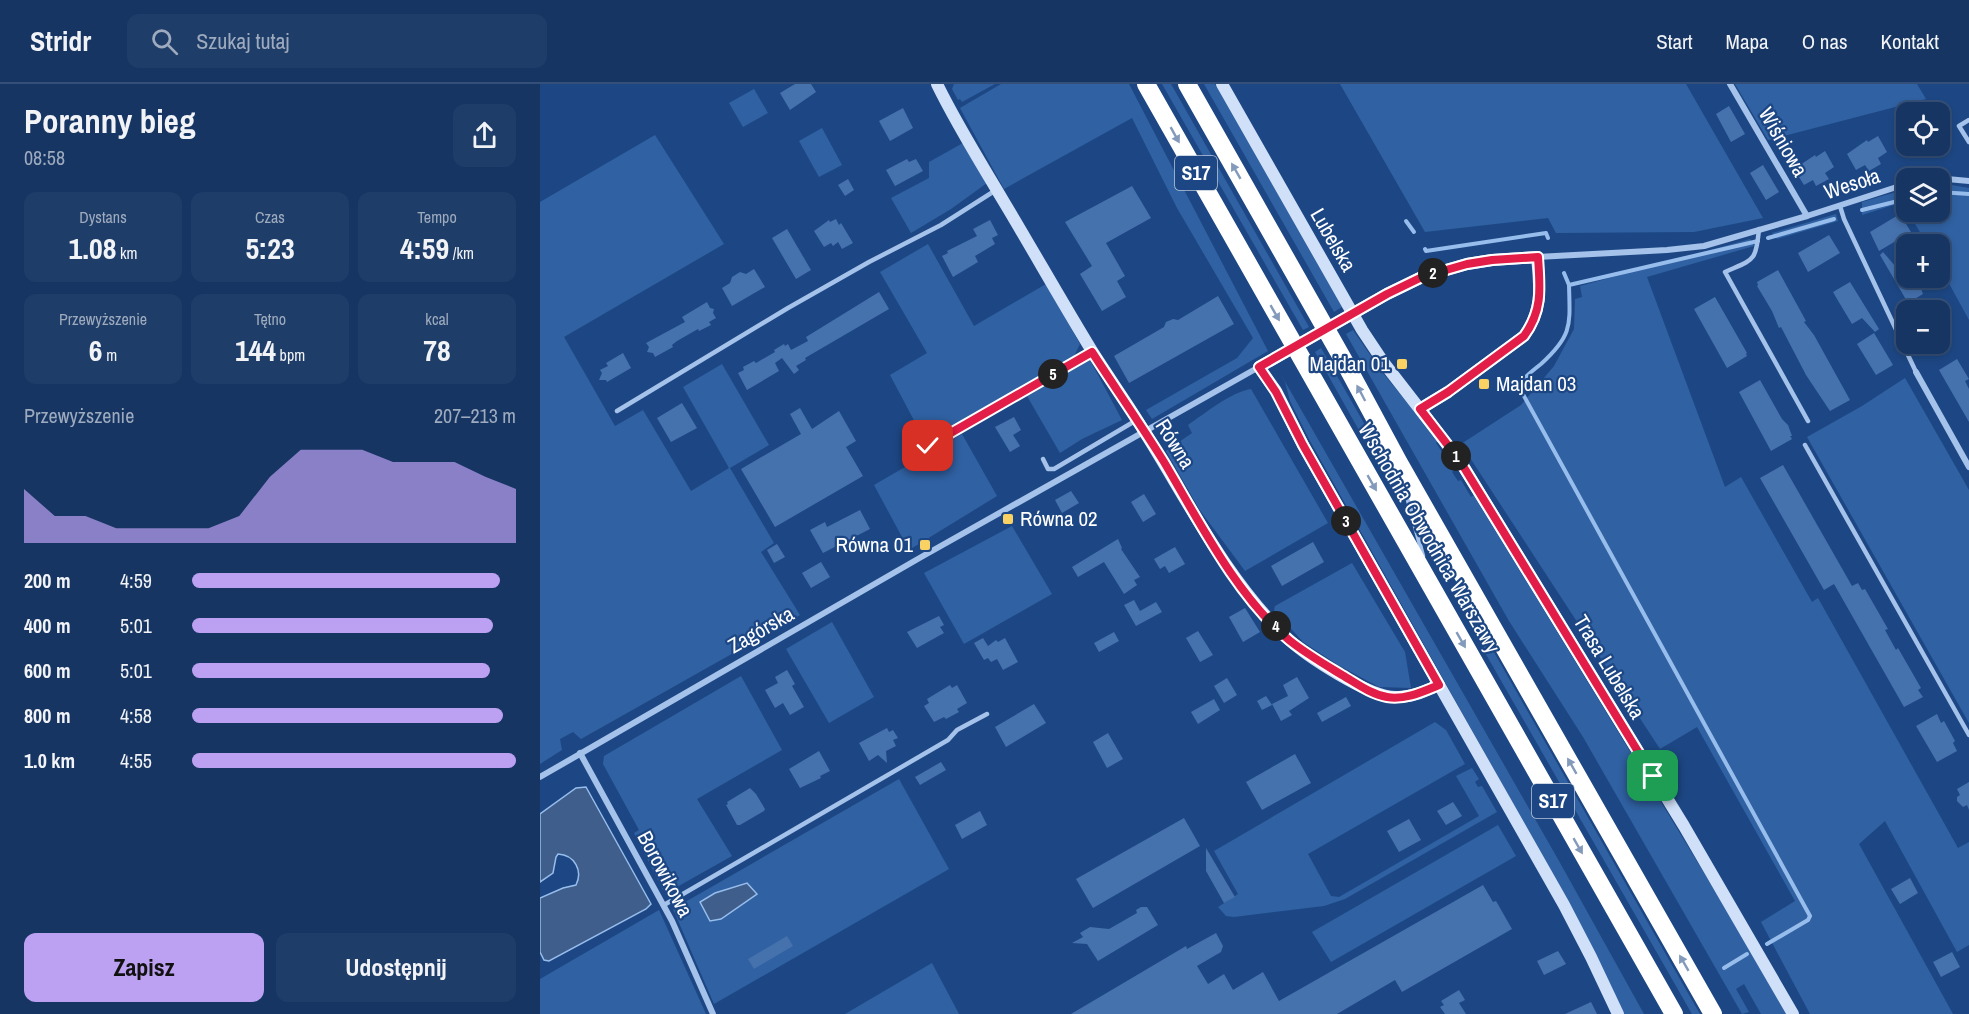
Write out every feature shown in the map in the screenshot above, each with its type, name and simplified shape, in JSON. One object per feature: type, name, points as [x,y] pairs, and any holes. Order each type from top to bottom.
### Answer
[{"type":"highway","name":"Wschodnia Obwodnica Warszawy","points":[[1146,84],[1674,1014]]},
{"type":"highway","name":"Wschodnia Obwodnica Warszawy","points":[[1187,84],[1344,361],[1398,463],[1713,1014]]},
{"type":"street","name":"Równa","points":[[937,84],[959,129],[997,189],[1092,352],[1137,419],[1244,590],[1287,638],[1322,663],[1376,694],[1386,697],[1407,697],[1439,685]]},
{"type":"street","name":"Lubelska","points":[[1222,84],[1362,330],[1420,409]]},
{"type":"street","name":"Wiśniowa","points":[[1730,84],[1807,216]]},
{"type":"street","points":[[1950,180],[1969,182]]},
{"type":"street","name":"Wesoła","points":[[1538,257],[1704,246],[1896,187]]},
{"type":"street","points":[[1420,409],[1455,387],[1524,336],[1532,325],[1539,305],[1538,257],[1492,260],[1447,269],[1406,284],[1262,365],[1303,445],[1564,905],[1618,1014]]},
{"type":"street","name":"Zagórska","points":[[540,777],[1262,365]]},
{"type":"street","points":[[1916,372],[1969,467]]},
{"type":"street","name":"Trasa Lubelska","points":[[1420,409],[1446,440],[1480,494],[1704,860],[1793,1014]]},
{"type":"street","name":"Borowikowa","points":[[580,753],[664,905],[713,1014]]},
{"type":"lane","points":[[1969,120],[1959,126],[1969,142]]},
{"type":"lane","points":[[617,411],[788,308],[869,262],[941,225],[997,189]]},
{"type":"lane","points":[[1840,206],[1916,372]]},
{"type":"lane","points":[[1759,229],[1754,258],[1725,272],[1808,421]]},
{"type":"lane","points":[[928,446],[1092,352]]},
{"type":"lane","points":[[1043,459],[1048,469],[1054,469],[1137,419]]},
{"type":"lane","points":[[1805,445],[1969,735]]},
{"type":"lane","points":[[1398,463],[1432,589]]},
{"type":"lane","points":[[664,905],[948,740],[957,730],[987,714]]},
{"type":"shaded area","points":[[954,84],[995,84],[962,102],[958,100],[952,89]]},
{"type":"shaded area","points":[[1001,84],[1129,84],[1268,351],[1152,419],[1146,410],[1237,358],[1253,338],[1177,208],[1132,118],[1004,189],[960,108]]},
{"type":"shaded area","points":[[1162,84],[1171,84],[1309,327],[1303,330]]},
{"type":"shaded area","points":[[1204,84],[1215,84],[1342,307],[1334,312]]},
{"type":"shaded area","points":[[1340,84],[1686,84],[1763,218],[1694,232],[1556,233],[1548,218],[1425,232]]},
{"type":"shaded area","points":[[1735,84],[1917,84],[1926,99],[1914,102],[1896,102],[1896,107],[1768,140]]},
{"type":"shaded area","points":[[754,89],[768,113],[743,127],[729,103]]},
{"type":"shaded area","points":[[822,128],[842,165],[819,177],[799,141]]},
{"type":"shaded area","points":[[655,135],[724,244],[564,337],[615,426],[643,410],[691,491],[729,468],[683,387],[722,364],[769,445],[730,468],[774,543],[761,552],[800,615],[787,623],[783,621],[776,625],[774,630],[581,739],[573,732],[560,739],[562,750],[540,764],[540,202]]},
{"type":"shaded area","points":[[963,143],[987,183],[951,209],[911,233],[891,198],[929,178],[929,162]]},
{"type":"shaded area","points":[[1950,185],[1969,188],[1969,320],[1950,285],[1950,234],[1921,234],[1914,222],[1950,222]]},
{"type":"shaded area","points":[[1896,192],[1896,204],[1862,215],[1862,202]]},
{"type":"shaded area","points":[[1836,214],[1838,221],[1777,239],[1772,233]]},
{"type":"shaded area","points":[[1750,239],[1754,246],[1647,277],[1725,487],[1741,477],[1812,602],[1818,598],[1958,848],[1969,842],[1969,945],[1957,952],[1885,821],[1859,844],[1953,1014],[1810,1014],[1761,922],[1795,901],[1697,727],[1660,749],[1461,444],[1521,405],[1554,366],[1574,329],[1575,299],[1582,297],[1580,286]]},
{"type":"shaded area","points":[[928,244],[974,326],[1046,284],[1080,344],[1074,356],[926,443],[890,375],[927,353],[880,272]]},
{"type":"shaded area","points":[[1353,330],[1382,372],[1439,441],[1436,443],[1454,470],[1452,472],[1458,481],[1461,480],[1471,497],[1474,495],[1737,927],[1786,1014],[1761,1014],[1744,984],[1736,989],[1749,1012],[1742,1014],[1583,737],[1509,621],[1346,334]]},
{"type":"shaded area","points":[[1321,348],[1381,453],[1374,457],[1315,352]]},
{"type":"shaded area","points":[[1090,360],[1122,420],[1082,439],[1060,453],[1027,396]]},
{"type":"shaded area","points":[[1279,371],[1644,1014],[1624,1014],[1573,911],[1310,441],[1290,401],[1285,382]]},
{"type":"shaded area","points":[[1905,378],[1969,490],[1969,723],[1807,437],[1862,406]]},
{"type":"shaded area","points":[[1251,389],[1328,523],[1245,571],[1199,509],[1166,451],[1192,433],[1188,425],[1226,399]]},
{"type":"shaded area","points":[[962,434],[997,496],[909,550],[874,485]]},
{"type":"shaded area","points":[[1012,526],[1052,594],[964,644],[924,573]]},
{"type":"shaded area","points":[[1352,563],[1405,652],[1411,688],[1379,687],[1338,665],[1303,642],[1274,610],[1275,606]]},
{"type":"shaded area","points":[[832,622],[874,697],[829,723],[786,649]]},
{"type":"shaded area","points":[[1483,633],[1700,1014],[1692,1014],[1476,637]]},
{"type":"shaded area","points":[[741,676],[782,750],[697,799],[732,856],[668,892],[663,890],[634,833],[639,830],[603,764],[604,756]]},
{"type":"shaded area","points":[[1435,722],[1446,730],[1465,764],[1308,854],[1331,896],[1339,897],[1479,816],[1456,776],[1472,768],[1479,779],[1475,782],[1478,787],[1482,786],[1497,812],[1345,899],[1324,906],[1234,917],[1226,916],[1218,907],[1238,894],[1214,851]]},
{"type":"shaded area","points":[[899,779],[949,869],[714,1004],[673,909]]},
{"type":"shaded area","points":[[586,787],[651,904],[646,909],[549,961],[544,960],[540,952],[540,898],[576,885],[579,874],[576,865],[569,857],[558,854],[553,873],[540,882],[540,814],[576,788]]},
{"type":"shaded area","points":[[1498,825],[1516,856],[1331,962],[1312,932]]},
{"type":"shaded area","points":[[747,883],[757,894],[721,919],[710,921],[700,902],[715,893]]},
{"type":"shaded area","points":[[659,910],[706,1014],[540,1014],[540,979]]},
{"type":"shaded area","points":[[932,963],[959,1014],[845,1014]]},
{"type":"building","points":[[795,84],[811,84],[816,92],[790,110],[780,93]]},
{"type":"building","points":[[1729,106],[1745,134],[1731,142],[1716,114]]},
{"type":"building","points":[[903,108],[913,128],[890,141],[879,121]]},
{"type":"building","points":[[1878,136],[1887,152],[1878,158],[1881,164],[1869,171],[1865,165],[1856,170],[1847,154],[1867,140],[1868,142]]},
{"type":"building","points":[[1825,151],[1834,167],[1825,173],[1829,179],[1816,186],[1813,180],[1804,185],[1794,169]]},
{"type":"building","points":[[907,159],[909,162],[916,159],[923,171],[895,186],[886,170]]},
{"type":"building","points":[[1763,165],[1779,192],[1766,200],[1750,173]]},
{"type":"building","points":[[848,179],[854,190],[845,196],[838,185]]},
{"type":"building","points":[[1132,186],[1151,218],[1106,243],[1125,276],[1117,281],[1126,297],[1102,311],[1080,274],[1092,266],[1065,222]]},
{"type":"building","points":[[1896,216],[1896,222],[1905,222],[1911,232],[1896,234],[1896,241],[1879,251],[1870,232]]},
{"type":"building","points":[[836,219],[853,243],[842,249],[838,242],[833,246],[831,243],[824,247],[814,231],[829,220],[830,222]]},
{"type":"building","points":[[990,220],[998,235],[992,238],[995,244],[975,256],[978,262],[953,277],[942,256],[948,253],[947,251],[977,236],[973,229]]},
{"type":"building","points":[[787,229],[811,270],[796,279],[772,238]]},
{"type":"building","points":[[1829,235],[1840,253],[1808,272],[1798,253]]},
{"type":"building","points":[[1883,252],[1896,267],[1896,282],[1880,255]]},
{"type":"building","points":[[754,269],[765,287],[732,306],[722,288],[740,272],[746,274]]},
{"type":"building","points":[[1778,270],[1806,321],[1804,322],[1814,335],[1850,400],[1830,411],[1806,375],[1757,286],[1757,282]]},
{"type":"building","points":[[1850,282],[1879,329],[1875,332],[1862,318],[1852,324],[1833,292]]},
{"type":"building","points":[[1899,288],[1921,288],[1923,294],[1913,300],[1906,300]]},
{"type":"building","points":[[879,292],[889,309],[805,358],[806,360],[796,366],[799,370],[794,374],[782,358],[775,363],[779,371],[747,390],[738,373],[744,370],[743,367],[754,361],[756,363],[784,344],[785,346],[788,344],[791,350],[808,341],[806,337]]},
{"type":"building","points":[[1218,296],[1234,324],[1129,383],[1114,356],[1164,327],[1166,322],[1173,319],[1178,320]]},
{"type":"building","points":[[1715,297],[1747,353],[1747,356],[1727,368],[1694,309]]},
{"type":"building","points":[[707,302],[710,308],[714,309],[713,313],[716,318],[709,322],[711,325],[699,331],[698,329],[677,341],[672,345],[673,347],[655,357],[653,353],[647,352],[649,347],[646,343],[685,322],[682,317]]},
{"type":"building","points":[[1874,333],[1893,365],[1876,375],[1857,344]]},
{"type":"building","points":[[623,353],[631,368],[607,382],[599,380],[602,373],[600,370],[608,366],[606,363]]},
{"type":"building","points":[[1957,359],[1969,379],[1965,381],[1969,389],[1969,422],[1939,370]]},
{"type":"building","points":[[1760,380],[1782,419],[1788,425],[1792,436],[1790,436],[1792,439],[1771,451],[1739,392]]},
{"type":"building","points":[[682,403],[697,428],[671,442],[657,418]]},
{"type":"building","points":[[800,408],[812,429],[839,411],[856,441],[846,447],[863,476],[775,527],[741,469],[801,434],[790,414]]},
{"type":"building","points":[[1014,417],[1021,430],[1013,435],[1020,446],[1010,452],[995,427]]},
{"type":"building","points":[[1783,465],[1852,586],[1858,583],[1862,590],[1865,589],[1888,629],[1885,630],[1896,650],[1898,648],[1921,688],[1918,690],[1923,697],[1904,707],[1834,584],[1824,590],[1760,478]]},
{"type":"building","points":[[1071,491],[1079,503],[1062,513],[1055,500]]},
{"type":"building","points":[[1144,494],[1156,514],[1143,522],[1131,502]]},
{"type":"building","points":[[860,510],[870,529],[823,553],[810,530],[825,522],[827,527]]},
{"type":"building","points":[[1118,539],[1121,549],[1140,577],[1134,580],[1137,585],[1124,594],[1104,562],[1078,577],[1072,567]]},
{"type":"building","points":[[1313,542],[1324,562],[1282,586],[1271,566]]},
{"type":"building","points":[[777,544],[785,557],[774,563],[767,550]]},
{"type":"building","points":[[1175,547],[1185,564],[1169,573],[1165,566],[1160,569],[1154,559]]},
{"type":"building","points":[[821,562],[830,577],[811,588],[802,573]]},
{"type":"building","points":[[1134,600],[1140,611],[1156,602],[1162,612],[1136,626],[1124,605]]},
{"type":"building","points":[[1245,608],[1260,632],[1243,642],[1229,617]]},
{"type":"building","points":[[939,616],[944,625],[940,627],[944,633],[917,648],[907,632]]},
{"type":"building","points":[[1198,631],[1213,655],[1200,662],[1186,638]]},
{"type":"building","points":[[1114,632],[1119,641],[1099,652],[1094,643]]},
{"type":"building","points":[[983,638],[988,646],[996,640],[998,642],[1005,638],[1018,662],[1003,670],[997,659],[991,662],[988,658],[984,660],[974,643]]},
{"type":"building","points":[[787,670],[795,684],[792,686],[804,707],[790,715],[783,703],[775,708],[765,690],[778,683],[775,677]]},
{"type":"building","points":[[1297,677],[1309,698],[1289,711],[1292,715],[1281,721],[1272,704],[1288,696],[1283,685]]},
{"type":"building","points":[[1227,678],[1237,695],[1224,703],[1214,686]]},
{"type":"building","points":[[950,685],[952,688],[957,685],[967,703],[957,709],[959,712],[934,722],[924,706],[929,703],[927,699]]},
{"type":"building","points":[[1266,696],[1272,705],[1262,710],[1257,701]]},
{"type":"building","points":[[1346,697],[1351,706],[1322,722],[1317,713]]},
{"type":"building","points":[[1214,699],[1220,710],[1198,724],[1191,712]]},
{"type":"building","points":[[1034,704],[1046,723],[1006,747],[995,727]]},
{"type":"building","points":[[1937,714],[1941,723],[1944,721],[1955,741],[1953,743],[1957,751],[1937,762],[1916,726]]},
{"type":"building","points":[[887,728],[889,732],[893,730],[898,738],[893,740],[896,746],[886,751],[887,763],[878,755],[869,761],[859,743]]},
{"type":"building","points":[[1108,733],[1123,759],[1107,768],[1093,742]]},
{"type":"building","points":[[819,751],[830,771],[800,788],[789,769]]},
{"type":"building","points":[[1295,754],[1311,783],[1262,810],[1246,782]]},
{"type":"building","points":[[941,762],[946,770],[920,785],[915,777]]},
{"type":"building","points":[[1969,782],[1969,810],[1967,805],[1963,807],[1957,801],[1960,795],[1957,789]]},
{"type":"building","points":[[750,788],[765,809],[737,825],[726,805],[727,802]]},
{"type":"building","points":[[1453,802],[1462,816],[1446,825],[1437,811]]},
{"type":"building","points":[[980,811],[987,825],[962,839],[955,825]]},
{"type":"building","points":[[1184,818],[1200,846],[1093,908],[1076,879]]},
{"type":"building","points":[[1409,819],[1421,840],[1399,852],[1387,831]]},
{"type":"building","points":[[1206,848],[1235,897],[1224,903],[1206,871]]},
{"type":"building","points":[[1910,878],[1918,893],[1900,904],[1891,889]]},
{"type":"building","points":[[1483,885],[1493,902],[1496,901],[1512,929],[1402,992],[1395,980],[1337,1014],[1071,1014],[1186,946],[1187,949],[1216,933],[1223,946],[1221,952],[1197,966],[1208,984],[1224,974],[1233,990],[1263,972],[1279,1001]]},
{"type":"building","points":[[1147,907],[1158,925],[1098,961],[1087,944],[1072,943],[1083,937],[1080,933],[1090,927],[1109,929],[1137,913],[1136,910]]},
{"type":"building","points":[[787,936],[793,946],[754,969],[748,959]]},
{"type":"building","points":[[1558,951],[1566,964],[1544,975],[1537,961]]},
{"type":"building","points":[[1952,952],[1960,967],[1941,977],[1933,962]]},
{"type":"building","points":[[1459,990],[1465,1000],[1459,1003],[1466,1014],[1445,1014],[1440,1007],[1444,1005],[1441,1001]]},
{"type":"building","points":[[1591,1002],[1597,1014],[1565,1014]]},
{"type":"waterway","points":[[1950,193],[1969,194]]},
{"type":"waterway","points":[[1862,210],[1896,202]]},
{"type":"waterway","points":[[1768,238],[1834,219]]},
{"type":"waterway","points":[[1406,221],[1414,232]]},
{"type":"waterway","points":[[1425,249],[1426,251],[1546,233],[1548,238]]},
{"type":"waterway","points":[[1564,273],[1569,285],[1758,241]]},
{"type":"waterway","points":[[1569,285],[1570,310],[1564,337],[1519,387],[1810,916],[1808,920],[1767,944]]},
{"type":"waterway","points":[[1724,968],[1747,954]]},
{"type":"place","name":"Majdan 01","points":[[1402,364]]},
{"type":"place","name":"Majdan 03","points":[[1484,384]]},
{"type":"place","name":"Równa 02","points":[[1008,519]]},
{"type":"place","name":"Równa 01","points":[[925,545]]},
{"type":"route","points":[[928,446],[1092,352],[1137,419],[1220,555],[1244,590],[1287,638],[1366,690],[1397,698],[1418,694],[1439,685],[1303,445],[1276,392],[1259,367],[1387,294],[1422,277],[1467,264],[1538,257],[1539,305],[1532,325],[1524,336],[1448,392],[1420,409],[1460,461],[1653,776]]}]
